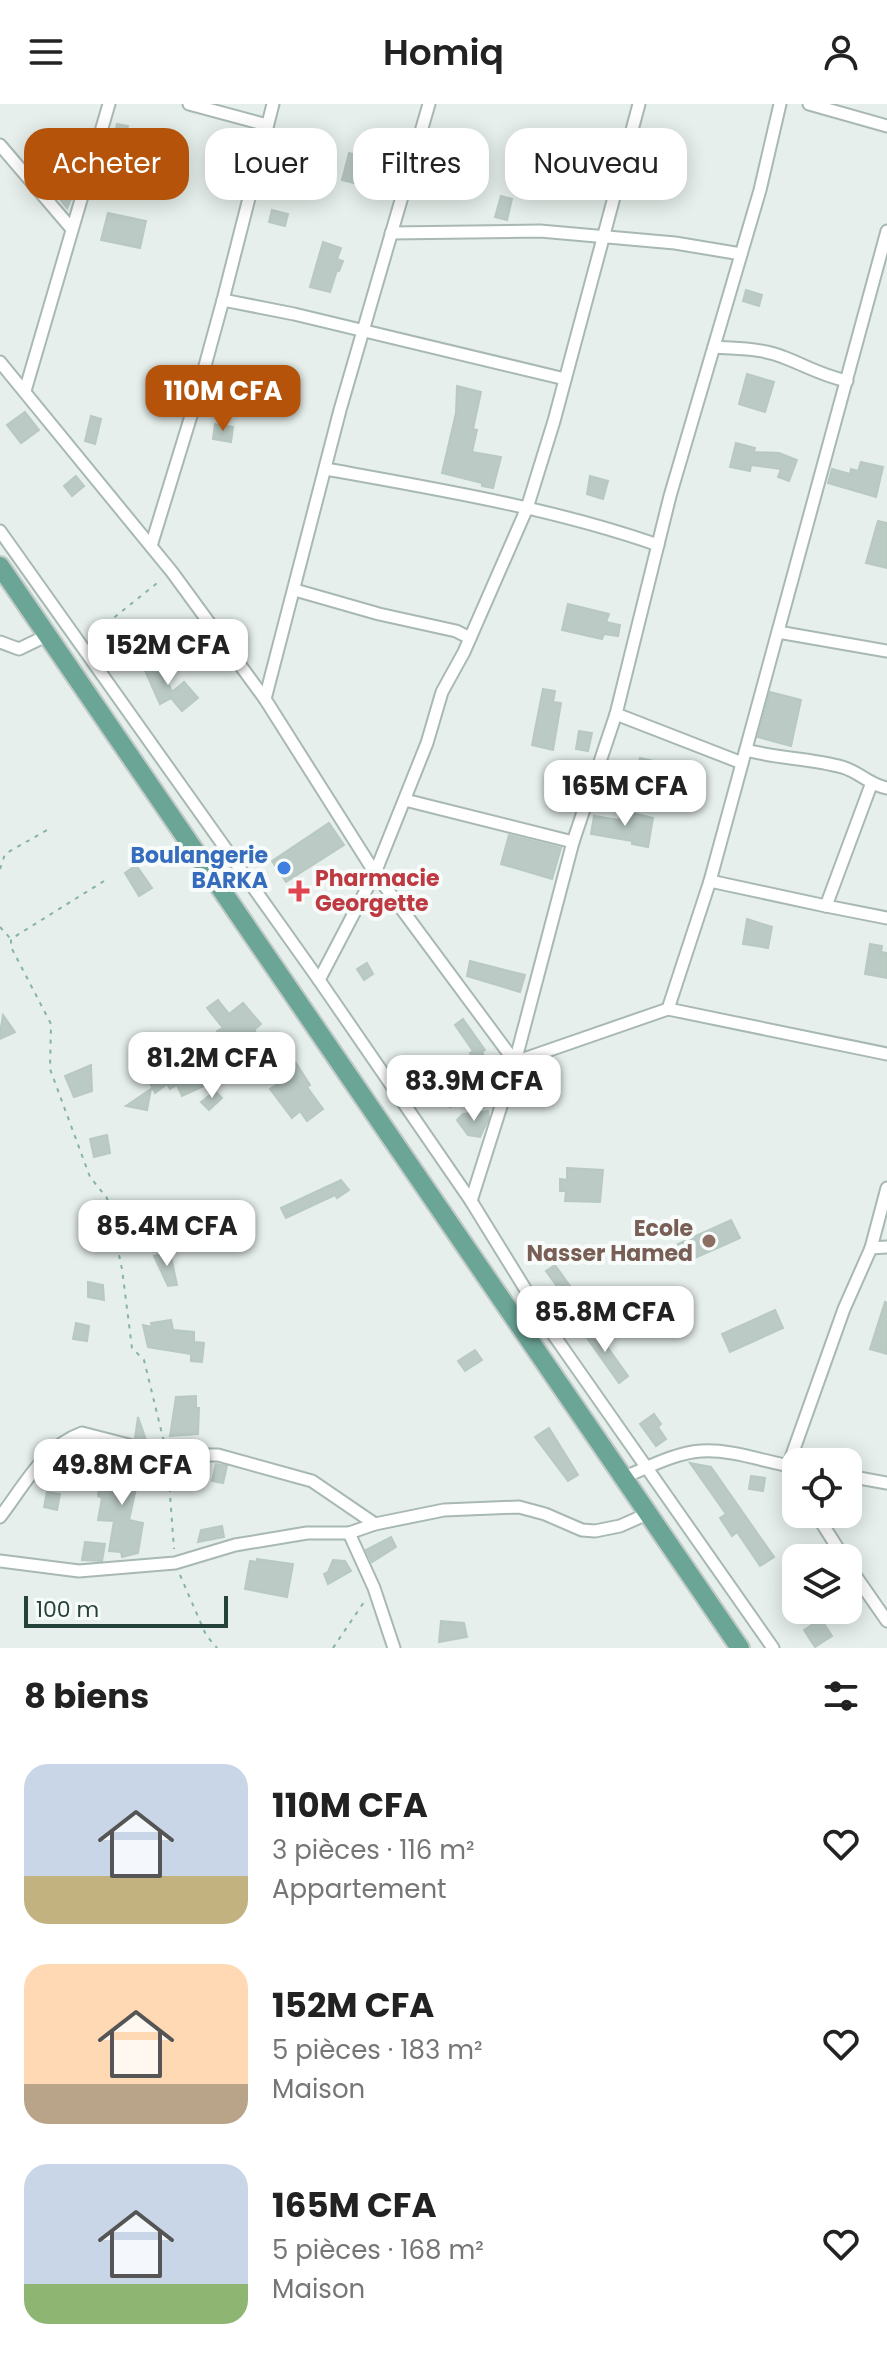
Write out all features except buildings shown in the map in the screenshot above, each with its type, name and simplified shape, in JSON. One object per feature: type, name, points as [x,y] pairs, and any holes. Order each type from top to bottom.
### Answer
[{"type":"main road","points":[[0,566],[740,1648]]},
{"type":"street","points":[[25,391],[109,104]]},
{"type":"street","points":[[189,104],[267,125]]},
{"type":"street","points":[[151,546],[194,406],[273,104]]},
{"type":"street","points":[[265,699],[363,331],[429,104]]},
{"type":"street","points":[[319,980],[375,873],[427,743],[442,692],[470,638],[527,508],[639,104]]},
{"type":"street","points":[[471,1201],[515,1062],[573,842],[616,714],[670,496],[760,190],[780,104]]},
{"type":"street","points":[[809,104],[887,126]]},
{"type":"street","points":[[0,145],[71,228]]},
{"type":"street","points":[[391,233],[540,231],[675,243],[741,254]]},
{"type":"street","points":[[668,1009],[710,881],[884,255],[887,231]]},
{"type":"street","points":[[223,300],[565,379]]},
{"type":"street","points":[[714,347],[781,356],[819,375],[847,381]]},
{"type":"street","points":[[0,362],[172,572],[265,699],[375,873],[515,1062]]},
{"type":"street","points":[[326,469],[527,508],[619,531],[658,545]]},
{"type":"street","points":[[0,531],[319,980],[471,1201],[524,1289],[646,1469],[773,1648]]},
{"type":"street","points":[[295,590],[379,614],[456,631],[470,638]]},
{"type":"street","points":[[778,632],[887,651]]},
{"type":"street","points":[[0,642],[19,649],[46,636]]},
{"type":"street","points":[[616,714],[742,763]]},
{"type":"street","points":[[746,750],[788,760],[838,766],[860,774],[871,785],[887,788]]},
{"type":"street","points":[[826,906],[871,785]]},
{"type":"street","points":[[405,800],[573,842]]},
{"type":"street","points":[[710,881],[887,918]]},
{"type":"street","points":[[515,1062],[668,1009],[887,1054]]},
{"type":"street","points":[[798,1448],[844,1309],[871,1248],[887,1188]]},
{"type":"street","points":[[871,1248],[887,1247]]},
{"type":"street","points":[[0,1517],[42,1461],[71,1437],[82,1433],[168,1455],[218,1455],[312,1481],[375,1524]]},
{"type":"street","points":[[622,1478],[676,1456],[701,1451],[730,1453],[782,1465]]},
{"type":"street","points":[[862,1479],[887,1483]]},
{"type":"street","points":[[0,1561],[79,1571],[175,1563],[235,1545],[307,1533],[349,1533],[375,1524],[444,1510],[519,1507],[545,1514],[569,1526],[595,1531],[620,1526],[647,1514]]},
{"type":"street","points":[[349,1533],[374,1588],[394,1648]]},
{"type":"street","points":[[862,1585],[887,1621]]},
{"type":"path","points":[[81,644],[172,572]]},
{"type":"path","points":[[0,869],[5,854],[47,830]]},
{"type":"path","points":[[11,939],[104,881]]},
{"type":"path","points":[[0,927],[11,939],[11,947],[51,1024],[50,1069],[90,1177],[107,1198],[122,1269],[132,1348],[144,1360],[168,1455],[175,1563],[206,1635],[217,1648]]},
{"type":"path","points":[[333,1648],[374,1588]]},
{"type":"place","name":"Boulangerie BARKA","points":[[284,868]]},
{"type":"place","name":"Pharmacie Georgette","points":[[299,891]]},
{"type":"place","name":"Ecole Nasser Hamed","points":[[709,1241]]}]
